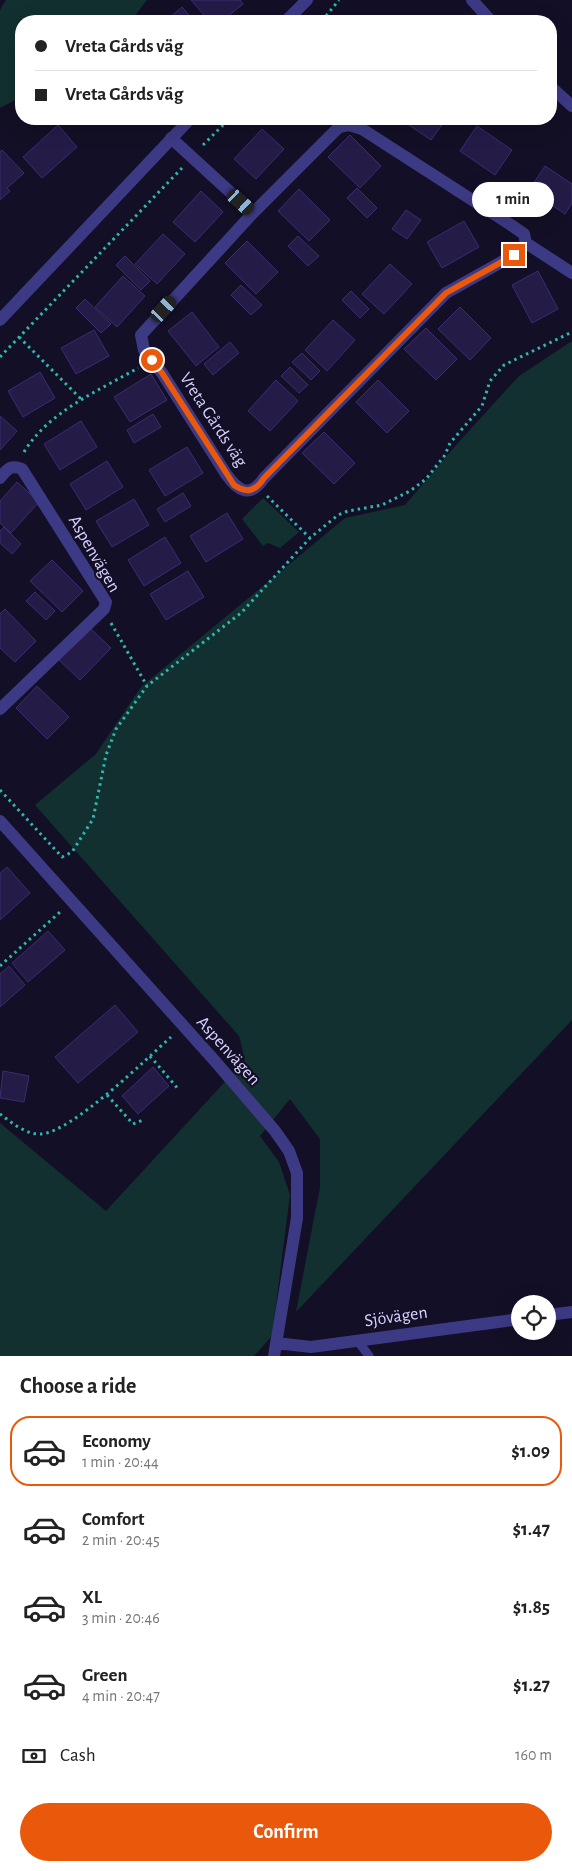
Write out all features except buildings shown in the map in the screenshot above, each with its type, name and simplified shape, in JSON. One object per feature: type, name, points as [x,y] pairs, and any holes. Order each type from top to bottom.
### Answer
[{"type":"street","points":[[292,15],[308,0]]},
{"type":"street","points":[[472,0],[486,15]]},
{"type":"street","points":[[557,92],[572,106]]},
{"type":"street","points":[[0,320],[184,125]]},
{"type":"street","name":"Vreta Gårds väg","points":[[346,125],[339,127],[253,214],[141,335],[144,350],[162,373],[234,485],[242,490],[250,491],[259,486],[264,478],[446,293],[514,255],[526,243],[524,234],[511,225],[378,139],[351,125]]},
{"type":"street","points":[[171,138],[253,214]]},
{"type":"street","points":[[526,243],[572,273]]},
{"type":"street","points":[[0,478],[8,468],[15,466]]},
{"type":"street","name":"Aspenvägen","points":[[0,709],[104,609],[106,602],[28,476],[22,469],[15,466]]},
{"type":"street","name":"Aspenvägen","points":[[0,821],[275,1130],[289,1150],[298,1173],[297,1218],[274,1356]]},
{"type":"street","points":[[556,1314],[572,1312]]},
{"type":"street","name":"Sjövägen","points":[[276,1343],[311,1347],[511,1320]]},
{"type":"lane","points":[[357,1340],[369,1356]]},
{"type":"path","points":[[328,15],[341,1]]},
{"type":"path","points":[[0,357],[223,125]]},
{"type":"path","points":[[0,790],[62,857],[72,852],[93,819],[106,756],[116,729],[147,686],[241,613],[310,538],[338,515],[348,510],[382,505],[410,491],[426,479],[445,455],[450,443],[482,406],[490,381],[504,365],[572,332]]},
{"type":"path","points":[[19,337],[82,400]]},
{"type":"path","points":[[15,466],[31,441],[51,421],[82,400],[152,360]]},
{"type":"path","points":[[259,486],[310,538]]},
{"type":"path","points":[[117,633],[147,686]]},
{"type":"path","points":[[0,966],[72,901]]},
{"type":"path","points":[[0,1114],[16,1127],[41,1134],[68,1123],[106,1095],[183,1027]]},
{"type":"path","points":[[150,1056],[179,1090]]},
{"type":"path","points":[[106,1095],[133,1124],[143,1120]]},
{"type":"green space","points":[[6,0],[147,0],[136,15],[15,15],[15,100],[0,108],[0,10]]},
{"type":"green space","points":[[572,341],[572,1020],[296,1312],[320,1187],[320,1139],[290,1099],[260,1136],[279,1162],[290,1195],[272,1336],[254,1356],[0,1356],[0,1123],[106,1211],[245,1060],[239,1036],[35,805],[96,754],[141,687],[345,518],[405,505],[456,445],[519,376]]},
{"type":"green space","points":[[263,498],[299,532],[280,548],[268,543],[263,546],[242,519]]},
{"type":"route","points":[[152,360],[234,485],[242,490],[250,491],[259,486],[264,478],[446,293],[514,255]]}]
